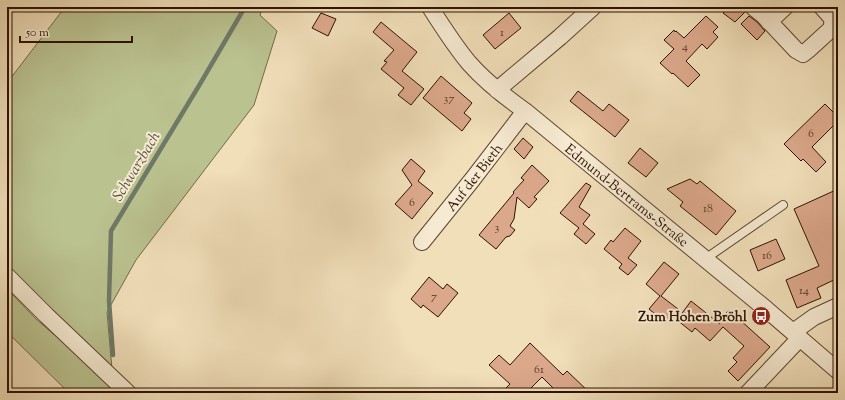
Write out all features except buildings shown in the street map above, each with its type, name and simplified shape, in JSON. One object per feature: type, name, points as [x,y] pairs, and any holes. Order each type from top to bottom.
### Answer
[{"type":"street","name":"Edmund-Bertrams-Straße","points":[[430,7],[441,25],[469,63],[497,90],[705,259],[838,370]]},
{"type":"street","points":[[497,90],[555,42],[593,7]]},
{"type":"street","points":[[753,7],[763,15],[796,50],[803,54],[831,29],[833,21],[822,7]]},
{"type":"street","points":[[769,22],[785,7]]},
{"type":"street","name":"Auf der Bieth","points":[[422,242],[525,112]]},
{"type":"street","points":[[7,276],[128,393]]},
{"type":"street","points":[[748,393],[796,335],[814,317],[838,306]]},
{"type":"lane","points":[[705,259],[783,205]]},
{"type":"green space","points":[[65,7],[263,7],[260,15],[277,31],[254,105],[136,260],[107,312],[112,369],[48,310],[7,267],[7,83]]},
{"type":"green space","points":[[7,289],[37,320],[123,393],[69,393],[7,332]]},
{"type":"waterway","name":"Schwarzbach","points":[[113,355],[109,301],[111,231],[245,7]]},
{"type":"place","name":"Zum Hohen Bröhl","points":[[761,316]]}]
